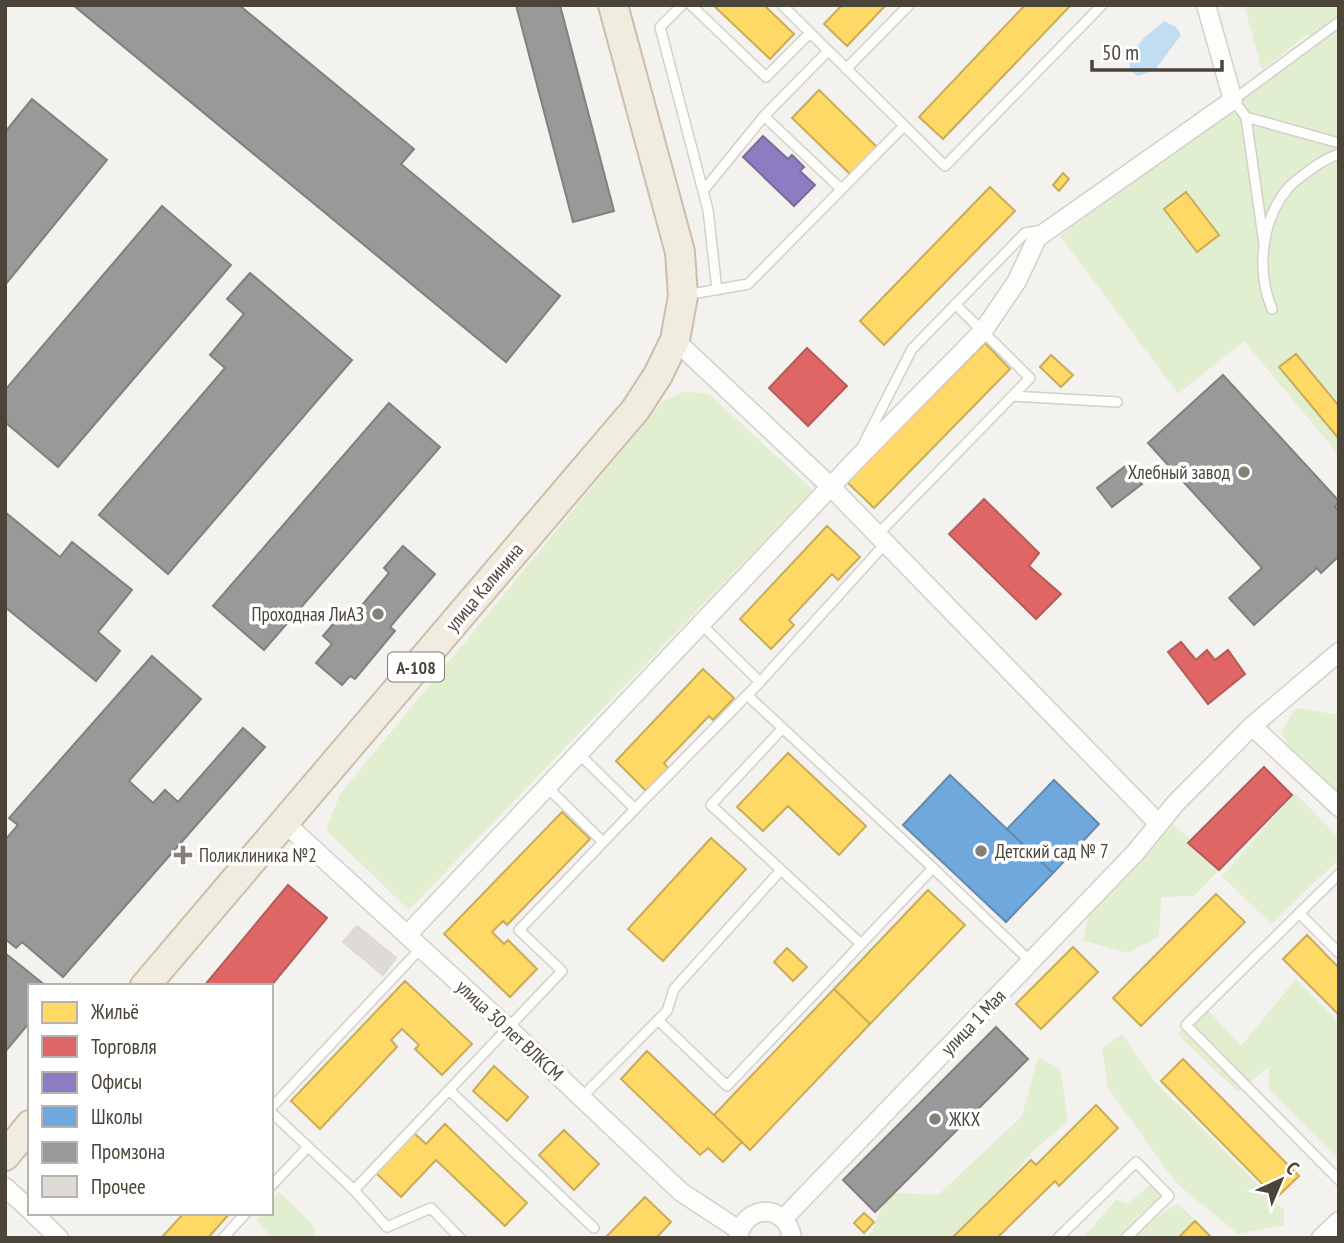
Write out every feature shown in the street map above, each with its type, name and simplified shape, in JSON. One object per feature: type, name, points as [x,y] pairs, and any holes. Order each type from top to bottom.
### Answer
[{"type":"highway","name":"улица Калинина","points":[[147,984],[636,408],[658,375],[674,340],[683,296],[680,252],[613,5]]},
{"type":"highway","points":[[5,1156],[28,1127]]},
{"type":"street","points":[[407,935],[854,462],[983,331],[1017,281],[1037,238],[1233,100],[1206,5]]},
{"type":"street","points":[[674,340],[831,487],[1159,824]]},
{"type":"street","name":"улица 1 Мая","points":[[784,1219],[1031,962],[1175,804],[1252,726],[1339,652]]},
{"type":"street","points":[[1252,726],[1339,807]]},
{"type":"street","name":"улица 30 лет ВЛКСМ","points":[[285,823],[681,1192],[738,1234]]},
{"type":"street","points":[[5,1187],[28,1209]]},
{"type":"street","points":[[738,1234],[743,1222],[758,1212],[776,1213],[789,1226],[792,1238]]},
{"type":"street","points":[[34,1215],[52,1235]]},
{"type":"street","points":[[1321,1238],[1339,1221]]},
{"type":"lane","points":[[682,5],[660,27],[708,210],[717,290]]},
{"type":"lane","points":[[691,5],[766,77],[810,33]]},
{"type":"lane","points":[[782,5],[945,166],[1102,5]]},
{"type":"lane","points":[[846,69],[909,5]]},
{"type":"lane","points":[[1272,309],[1266,295],[1262,272],[1264,244],[1245,117],[1233,100],[1339,22]]},
{"type":"lane","points":[[703,191],[764,116],[828,51]]},
{"type":"lane","points":[[764,116],[841,189]]},
{"type":"lane","points":[[1245,117],[1339,144]]},
{"type":"lane","points":[[683,296],[748,284],[904,126]]},
{"type":"lane","points":[[1264,244],[1274,212],[1289,187],[1312,168],[1330,157],[1339,155]]},
{"type":"lane","points":[[854,462],[912,349],[1025,233],[1049,229]]},
{"type":"lane","points":[[354,1190],[562,971],[519,930],[760,682],[881,539],[1030,378],[955,304]]},
{"type":"lane","points":[[1013,396],[1117,402]]},
{"type":"lane","points":[[701,624],[760,682]]},
{"type":"lane","points":[[747,695],[1031,962]]},
{"type":"lane","points":[[783,728],[711,805],[861,944]]},
{"type":"lane","points":[[579,753],[635,809]]},
{"type":"lane","points":[[547,787],[603,842]]},
{"type":"lane","points":[[658,1020],[727,1086],[933,868]]},
{"type":"lane","points":[[582,1097],[667,1011],[674,989],[781,870]]},
{"type":"lane","points":[[1339,874],[1186,1025],[1339,1180]]},
{"type":"lane","points":[[1299,913],[1339,953]]},
{"type":"lane","points":[[273,1108],[421,948]]},
{"type":"lane","points":[[449,1090],[594,1228]]},
{"type":"lane","points":[[273,1112],[354,1190],[387,1227],[431,1208],[460,1238]]},
{"type":"lane","points":[[273,1184],[308,1147]]},
{"type":"lane","points":[[1058,1238],[1136,1162],[1169,1196],[1126,1238]]},
{"type":"lane","points":[[223,1238],[244,1215]]},
{"type":"green space","points":[[1244,5],[1339,5],[1339,455],[1244,341],[1178,394],[1060,236],[1319,41],[1308,34],[1262,70]]},
{"type":"green space","points":[[686,391],[710,395],[813,490],[409,910],[326,830],[340,794],[663,401]]},
{"type":"green space","points":[[1296,708],[1339,715],[1339,807],[1294,756],[1281,732]]},
{"type":"green space","points":[[1295,793],[1339,838],[1339,859],[1271,924],[1222,876]]},
{"type":"green space","points":[[1172,823],[1221,868],[1194,896],[1161,897],[1159,937],[1127,953],[1083,940],[1091,904]]},
{"type":"green space","points":[[1296,979],[1339,1023],[1339,1160],[1269,1089],[1269,1067],[1238,1092],[1177,1034],[1205,1007],[1241,1046]]},
{"type":"green space","points":[[1122,1034],[1154,1081],[1284,1210],[1284,1225],[1238,1234],[1177,1184],[1108,1088],[1102,1048]]},
{"type":"green space","points":[[1038,1058],[1060,1068],[1068,1121],[1033,1151],[958,1238],[866,1238],[872,1231],[888,1193],[938,1195],[1022,1116]]},
{"type":"green space","points":[[1158,1178],[1167,1192],[1135,1219],[1141,1228],[1178,1203],[1212,1238],[1083,1238],[1116,1200],[1128,1204]]},
{"type":"green space","points":[[279,1192],[315,1227],[315,1238],[272,1238],[257,1221],[262,1215],[273,1215],[273,1200]]},
{"type":"water","points":[[1164,21],[1176,27],[1181,35],[1155,70],[1138,76],[1130,70],[1129,57],[1144,38]]},
{"type":"building: Жильё","points":[[713,5],[764,5],[794,34],[770,59]]},
{"type":"building: Жильё","points":[[842,5],[886,5],[847,46],[824,24]]},
{"type":"building: Жильё","points":[[1025,5],[1071,5],[943,139],[919,117]]},
{"type":"building: Жильё","points":[[819,90],[878,148],[851,175],[792,118]]},
{"type":"building: Жильё","points":[[1063,173],[1069,179],[1059,191],[1053,185]]},
{"type":"building: Жильё","points":[[990,187],[1015,211],[884,345],[860,321]]},
{"type":"building: Жильё","points":[[1186,192],[1219,235],[1197,252],[1164,209]]},
{"type":"building: Жильё","points":[[985,343],[1010,369],[874,508],[847,482]]},
{"type":"building: Жильё","points":[[1296,354],[1339,406],[1339,439],[1279,367]]},
{"type":"building: Жильё","points":[[1051,355],[1073,375],[1061,387],[1040,367]]},
{"type":"building: Жильё","points":[[827,526],[860,557],[838,580],[832,574],[789,620],[794,625],[771,649],[740,619]]},
{"type":"building: Жильё","points":[[703,669],[734,698],[713,720],[709,716],[664,763],[668,768],[646,791],[616,761]]},
{"type":"building: Жильё","points":[[788,753],[866,826],[839,855],[788,806],[763,831],[737,807]]},
{"type":"building: Жильё","points":[[562,812],[590,839],[507,925],[503,921],[492,932],[504,944],[508,940],[537,969],[510,997],[444,934]]},
{"type":"building: Жильё","points":[[711,838],[746,869],[663,961],[628,929]]},
{"type":"building: Жильё","points":[[928,890],[965,925],[870,1024],[834,989]]},
{"type":"building: Жильё","points":[[1216,894],[1245,922],[1141,1026],[1113,998]]},
{"type":"building: Жильё","points":[[1307,935],[1339,968],[1339,1015],[1283,959]]},
{"type":"building: Жильё","points":[[1073,947],[1098,972],[1041,1029],[1016,1004]]},
{"type":"building: Жильё","points":[[787,948],[807,967],[793,981],[774,962]]},
{"type":"building: Жильё","points":[[405,981],[472,1044],[442,1075],[415,1049],[419,1045],[402,1029],[391,1040],[397,1047],[320,1129],[291,1101]]},
{"type":"building: Жильё","points":[[834,989],[870,1024],[750,1150],[714,1115]]},
{"type":"building: Жильё","points":[[647,1051],[742,1142],[723,1162],[708,1148],[700,1155],[621,1079]]},
{"type":"building: Жильё","points":[[1183,1059],[1299,1176],[1276,1198],[1161,1081]]},
{"type":"building: Жильё","points":[[494,1066],[528,1097],[507,1121],[473,1091]]},
{"type":"building: Жильё","points":[[1096,1105],[1118,1128],[1059,1186],[1055,1181],[997,1238],[952,1238],[1031,1160],[1036,1165]]},
{"type":"building: Жильё","points":[[445,1124],[527,1203],[505,1226],[436,1160],[401,1197],[375,1172],[413,1132],[426,1144]]},
{"type":"building: Жильё","points":[[564,1130],[599,1164],[574,1190],[539,1155]]},
{"type":"building: Жильё","points":[[645,1197],[671,1222],[656,1238],[605,1238]]},
{"type":"building: Жильё","points":[[864,1213],[874,1222],[864,1233],[854,1223]]},
{"type":"building: Жильё","points":[[182,1215],[228,1215],[208,1238],[161,1238]]},
{"type":"building: Жильё","points":[[1195,1221],[1212,1238],[1178,1238]]},
{"type":"building: Торговля","points":[[807,348],[847,386],[808,426],[769,388]]},
{"type":"building: Торговля","points":[[984,499],[1039,553],[1029,566],[1061,594],[1036,619],[949,534]]},
{"type":"building: Торговля","points":[[1181,642],[1196,660],[1207,650],[1215,660],[1228,650],[1245,674],[1208,704],[1168,652]]},
{"type":"building: Торговля","points":[[1264,767],[1292,795],[1219,870],[1188,843]]},
{"type":"building: Торговля","points":[[288,885],[327,918],[273,984],[206,984]]},
{"type":"building: Офисы","points":[[763,136],[788,159],[792,155],[804,167],[800,171],[815,185],[794,206],[743,157]]},
{"type":"building: Школы","name":"Детский сад № 7","points":[[950,775],[1053,873],[1006,922],[903,825]]},
{"type":"building: Школы","points":[[1054,780],[1099,824],[1053,873],[1007,829]]},
{"type":"building: Промзона","points":[[73,5],[239,5],[414,149],[401,164],[560,296],[506,362]]},
{"type":"building: Промзона","points":[[516,5],[560,5],[614,211],[573,222]]},
{"type":"building: Промзона","points":[[32,99],[107,160],[5,285],[5,132]]},
{"type":"building: Промзона","points":[[162,206],[231,265],[58,467],[5,422],[5,390]]},
{"type":"building: Промзона","points":[[250,273],[352,360],[168,574],[99,515],[225,368],[210,355],[244,314],[227,299]]},
{"type":"building: Промзона","name":"Хлебный завод","points":[[1223,375],[1339,501],[1335,507],[1339,511],[1339,556],[1321,573],[1317,568],[1254,625],[1229,598],[1262,568],[1148,443]]},
{"type":"building: Промзона","points":[[389,403],[440,447],[264,650],[213,606]]},
{"type":"building: Промзона","points":[[1128,464],[1142,484],[1112,507],[1097,488]]},
{"type":"building: Промзона","points":[[5,512],[60,557],[72,542],[132,590],[98,632],[120,651],[96,681],[5,607]]},
{"type":"building: Промзона","name":"Проходная ЛиАЗ","points":[[403,546],[435,574],[390,627],[395,631],[355,679],[350,676],[342,685],[316,663],[332,644],[323,636],[344,611],[352,617],[389,573],[384,568]]},
{"type":"building: Промзона","points":[[152,656],[201,699],[129,781],[153,803],[165,790],[178,802],[243,728],[265,747],[63,977],[22,942],[16,948],[5,939],[5,840],[18,825],[9,818]]},
{"type":"building: Промзона","points":[[5,953],[44,984],[28,984],[28,1024],[5,1052]]},
{"type":"building: Промзона","name":"ЖКХ","points":[[996,1027],[1028,1059],[875,1212],[843,1180]]},
{"type":"building: Прочее","points":[[357,926],[396,958],[383,975],[343,942]]},
{"type":"place","name":"Хлебный завод","points":[[1244,472]]},
{"type":"place","name":"Проходная ЛиАЗ","points":[[378,614]]},
{"type":"place","name":"Детский сад № 7","points":[[981,851]]},
{"type":"place","name":"Поликлиника №2","points":[[183,855]]},
{"type":"place","name":"ЖКХ","points":[[935,1119]]}]
